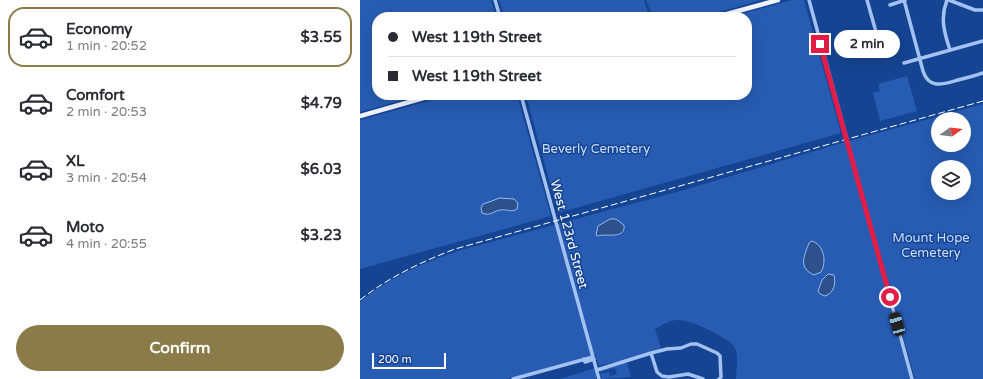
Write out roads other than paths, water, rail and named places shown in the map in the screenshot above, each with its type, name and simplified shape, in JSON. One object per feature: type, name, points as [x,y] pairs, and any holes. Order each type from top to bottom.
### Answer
[{"type":"main road","points":[[734,12],[778,0]]},
{"type":"main road","points":[[360,116],[416,100]]},
{"type":"street","points":[[495,0],[499,12]]},
{"type":"street","points":[[809,0],[912,379]]},
{"type":"street","points":[[867,0],[880,46]]},
{"type":"street","points":[[890,5],[905,0],[925,77],[933,83],[943,84],[983,73]]},
{"type":"street","points":[[950,50],[944,33],[942,17],[948,0],[975,10],[983,10]]},
{"type":"street","points":[[904,63],[983,41]]},
{"type":"street","name":"West 123rd Street","points":[[522,100],[599,379]]},
{"type":"street","points":[[597,370],[666,349],[681,348],[691,344],[697,344],[718,353],[720,356],[721,377],[719,379]]},
{"type":"street","points":[[651,353],[657,372],[662,376],[669,377],[688,374],[703,379]]},
{"type":"street","points":[[513,379],[593,358]]},
{"type":"railway","points":[[360,300],[382,284],[406,271],[455,249],[983,101]]},
{"type":"park label","name":"Beverly Cemetery","points":[[596,148]]},
{"type":"park label","name":"Mount Hope Cemetery","points":[[931,244]]}]
